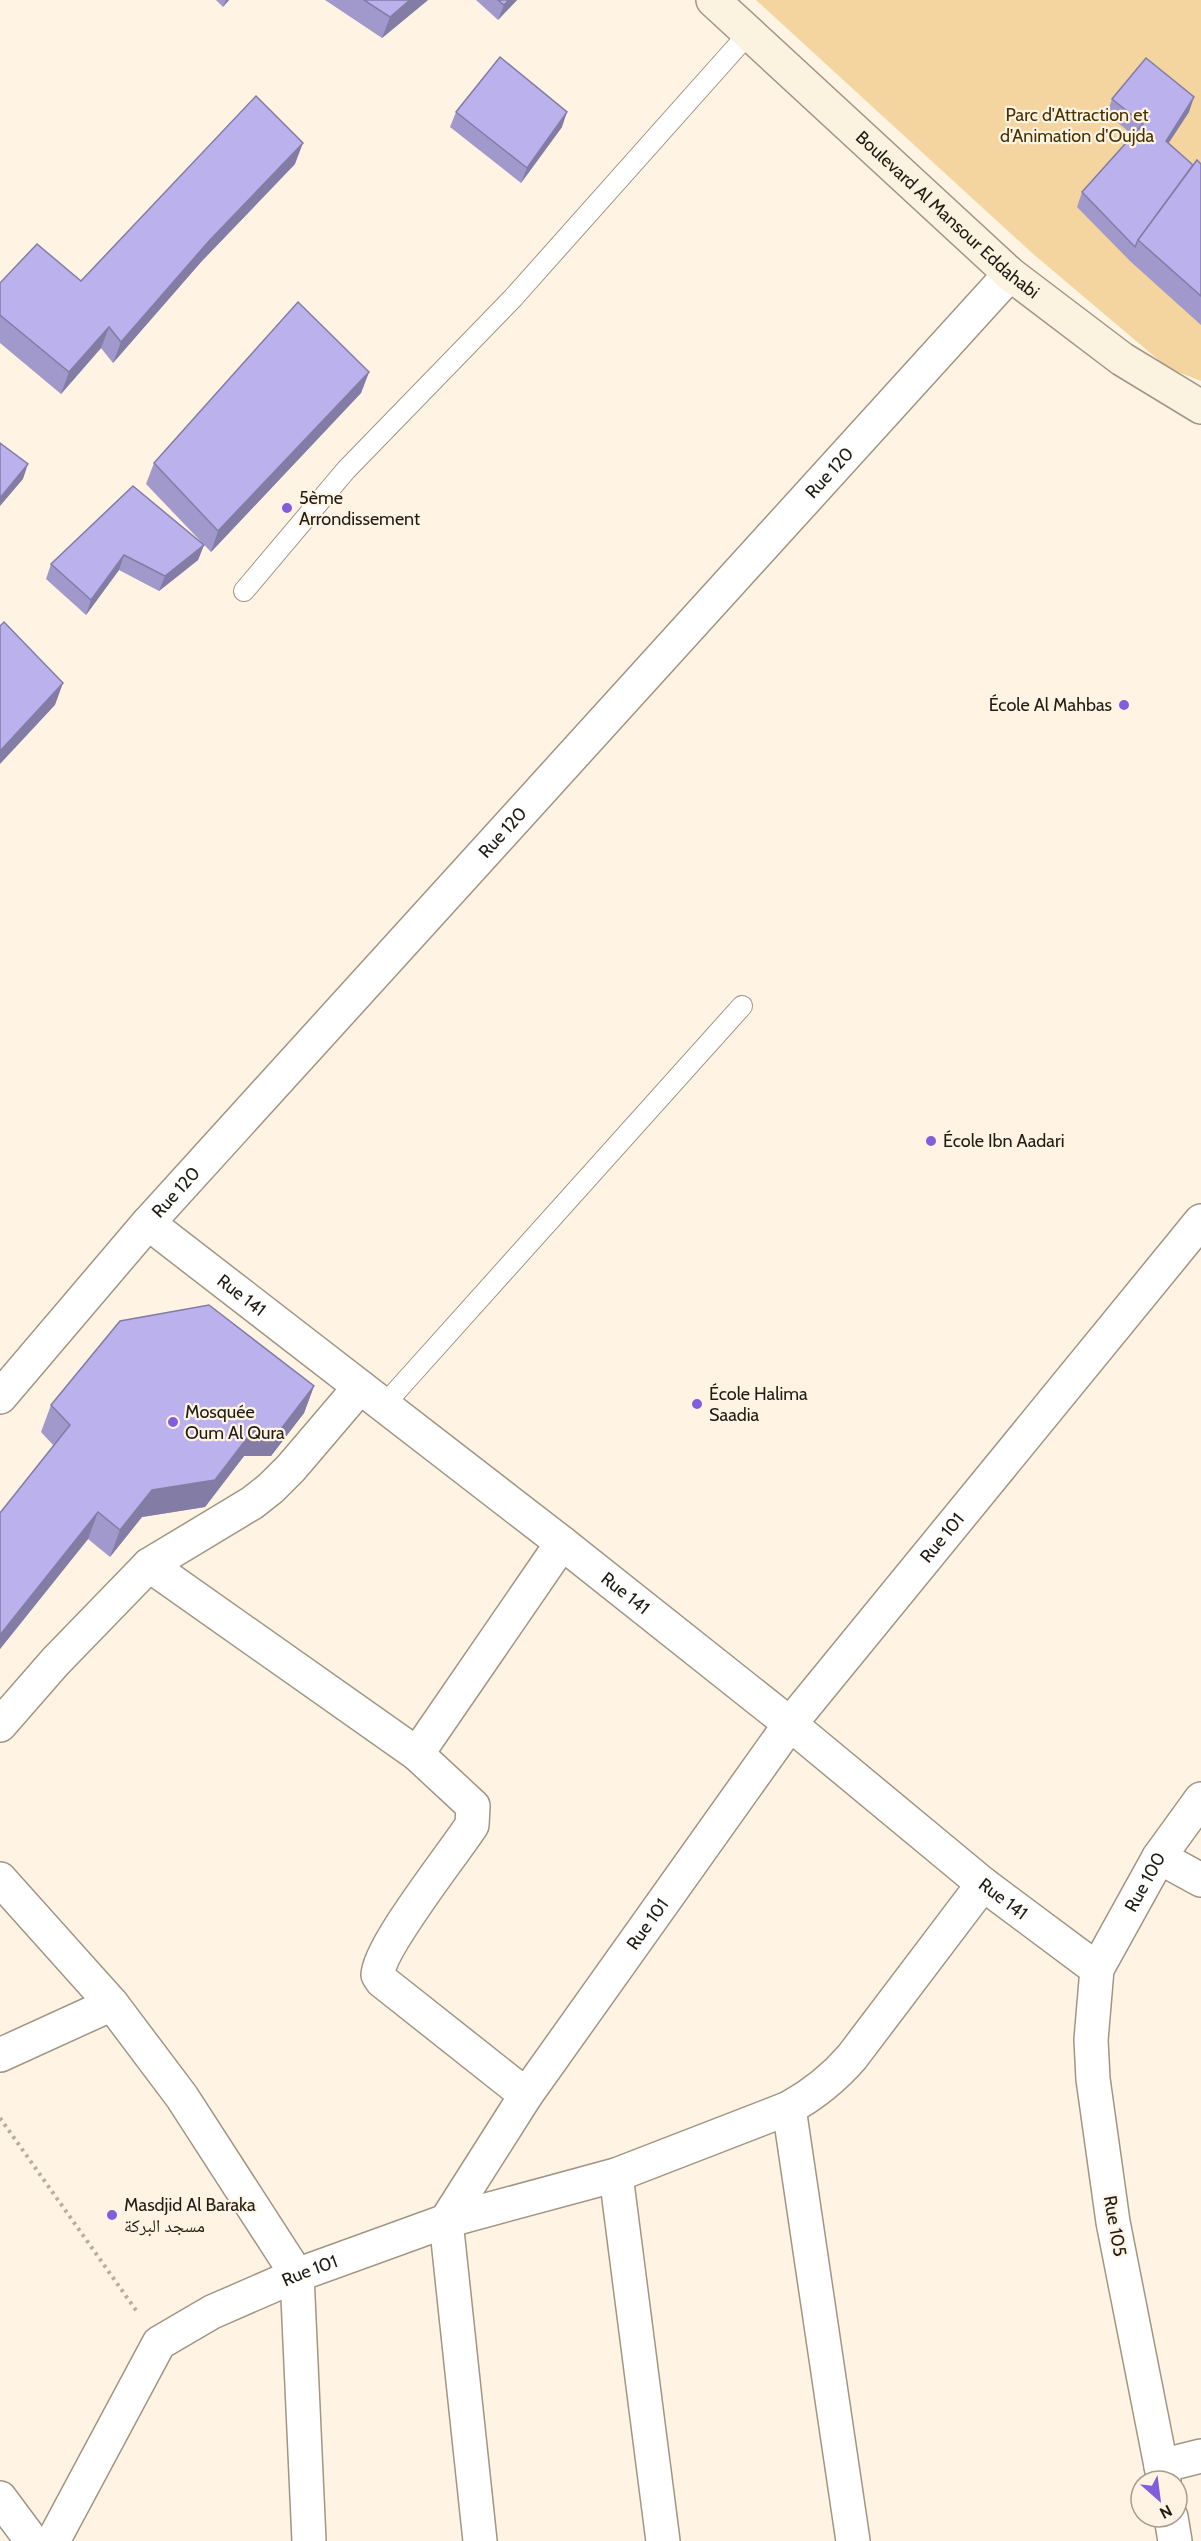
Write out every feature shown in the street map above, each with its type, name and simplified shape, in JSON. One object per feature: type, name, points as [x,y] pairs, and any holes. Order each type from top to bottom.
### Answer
[{"type":"main road","name":"Boulevard Al Mansour Eddahabi","points":[[713,0],[1010,274],[1122,359],[1201,407]]},
{"type":"street","name":"Rue 120","points":[[0,1397],[148,1223],[1010,274]]},
{"type":"street","name":"Rue 101","points":[[159,2343],[212,2312],[297,2275],[446,2221],[526,2095],[790,1724],[1201,1221]]},
{"type":"street","name":"Rue 141","points":[[148,1223],[562,1543],[790,1724],[983,1884],[1098,1969]]},
{"type":"street","points":[[0,1725],[55,1662],[148,1565],[252,1503],[372,1396]]},
{"type":"street","points":[[417,1754],[562,1543]]},
{"type":"street","points":[[148,1565],[417,1754],[469,1799],[474,1806],[474,1816],[467,1832],[398,1932],[380,1961],[378,1975],[382,1981],[526,2095]]},
{"type":"street","name":"Rue 100","points":[[1098,1969],[1159,1857],[1201,1800]]},
{"type":"street","points":[[1159,1857],[1201,1880]]},
{"type":"street","points":[[0,1879],[112,2004],[182,2097],[297,2275],[309,2541]]},
{"type":"street","points":[[480,2541],[446,2221],[616,2175],[789,2108],[824,2086],[846,2064],[983,1884]]},
{"type":"street","name":"Rue 105","points":[[1098,1969],[1091,2040],[1093,2079],[1113,2222],[1162,2469]]},
{"type":"street","points":[[0,2055],[112,2004]]},
{"type":"street","points":[[789,2108],[853,2541]]},
{"type":"street","points":[[616,2175],[663,2541]]},
{"type":"street","points":[[53,2541],[159,2343]]},
{"type":"street","points":[[1174,2469],[1201,2456]]},
{"type":"street","points":[[0,2498],[32,2541]]},
{"type":"lane","points":[[244,591],[346,470],[513,298],[749,33]]},
{"type":"lane","points":[[372,1396],[742,1006]]},
{"type":"path","points":[[0,2118],[159,2343]]},
{"type":"green space","name":"Parc d'Attraction et d'Animation d'Oujda","points":[[756,0],[1201,0],[1201,381],[1168,368],[1032,253]]},
{"type":"building","points":[[364,0],[410,0],[390,17]]},
{"type":"building","points":[[498,0],[509,0],[504,5]]},
{"type":"building","points":[[500,57],[567,112],[527,168],[456,112]]},
{"type":"building","points":[[1146,58],[1194,97],[1166,141],[1193,165],[1135,247],[1082,192],[1143,124],[1112,99]]},
{"type":"building","points":[[256,96],[303,143],[209,241],[121,342],[109,327],[69,372],[0,315],[0,283],[37,244],[81,281]]},
{"type":"building","points":[[1197,160],[1201,164],[1201,296],[1138,240]]},
{"type":"building","points":[[298,302],[369,372],[218,531],[154,463]]},
{"type":"building","points":[[0,443],[28,464],[0,498]]},
{"type":"building","points":[[133,486],[204,545],[165,576],[124,555],[91,600],[51,564]]},
{"type":"building","points":[[4,622],[63,683],[0,751],[0,626]]},
{"type":"building","points":[[209,1305],[314,1386],[281,1429],[254,1429],[215,1480],[152,1490],[120,1530],[98,1512],[0,1635],[0,1513],[70,1425],[51,1405],[120,1321]]},
{"type":"place","name":"5ème Arrondissement","points":[[287,508]]},
{"type":"place","name":"École Al Mahbas","points":[[1124,705]]},
{"type":"place","name":"École Ibn Aadari","points":[[931,1141]]},
{"type":"place","name":"École Halima Saadia","points":[[697,1404]]},
{"type":"place","name":"Mosquée Oum Al Qura","points":[[173,1422]]},
{"type":"place","name":"Masdjid Al Baraka مسجد البركة","points":[[112,2215]]}]
